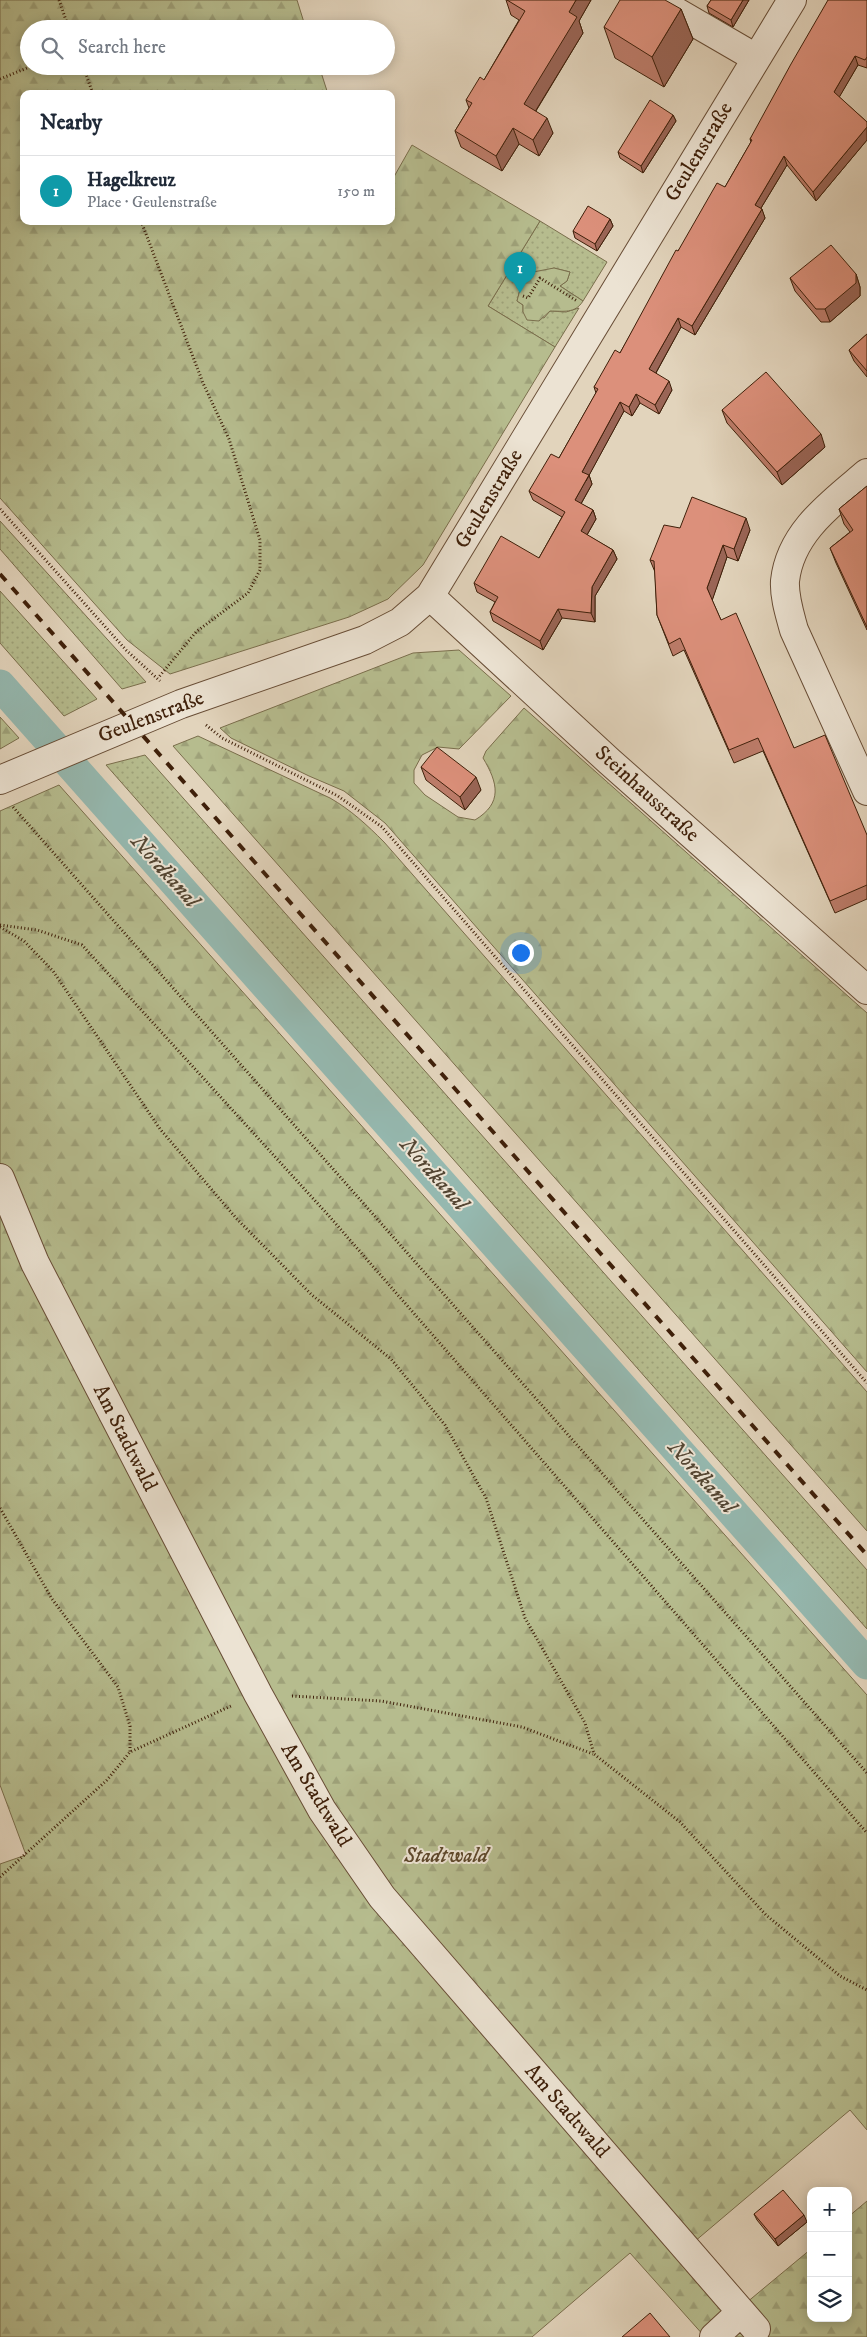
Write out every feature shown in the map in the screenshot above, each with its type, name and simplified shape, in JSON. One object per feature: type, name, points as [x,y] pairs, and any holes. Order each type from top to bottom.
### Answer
[{"type":"street","points":[[656,0],[756,58]]},
{"type":"street","name":"Geulenstraße","points":[[5,791],[26,769],[98,738],[181,704],[365,640],[400,622],[430,596],[792,0]]},
{"type":"street","points":[[867,473],[826,509],[805,531],[790,556],[785,582],[787,603],[794,630],[867,791]]},
{"type":"street","name":"Steinhausstraße","points":[[430,596],[602,754],[867,990]]},
{"type":"street","name":"Am Stadtwald","points":[[0,1178],[35,1262],[258,1694],[322,1810],[382,1897],[749,2321],[714,2337]]},
{"type":"path","points":[[59,0],[66,20]]},
{"type":"path","points":[[0,79],[20,71]]},
{"type":"path","points":[[86,75],[92,90]]},
{"type":"path","points":[[143,225],[203,383],[229,439],[260,540],[260,570],[248,593],[196,632],[158,678]]},
{"type":"path","points":[[523,296],[528,298],[540,278],[560,290]]},
{"type":"path","points":[[0,509],[126,650],[158,678],[181,704],[222,738],[338,796],[382,827],[867,1383]]},
{"type":"path","points":[[5,791],[867,1772]]},
{"type":"path","points":[[0,926],[24,941],[53,971],[160,1129],[236,1218],[312,1295],[392,1359],[445,1425],[486,1498],[525,1618],[585,1723],[594,1754]]},
{"type":"path","points":[[0,926],[37,930],[82,945],[329,1216],[867,1833]]},
{"type":"path","points":[[0,1508],[52,1599],[118,1687],[130,1726],[130,1752]]},
{"type":"path","points":[[0,1878],[107,1780],[130,1752],[258,1694],[381,1701],[522,1727],[594,1754],[680,1822],[766,1915],[840,1976],[867,1990]]},
{"type":"green space","points":[[0,0],[297,0],[303,20],[20,20],[20,75],[322,75],[327,90],[20,90],[20,225],[395,225],[395,175],[412,145],[540,221],[488,306],[555,347],[423,565],[388,599],[349,617],[170,674],[127,640],[0,498]]},
{"type":"green space","points":[[540,221],[607,262],[583,301],[560,286],[567,281],[570,272],[554,268],[523,278],[517,301],[523,305],[523,312],[544,318],[550,311],[566,312],[579,308],[555,347],[488,306]]},
{"type":"green space","points":[[554,268],[570,272],[567,281],[560,286],[583,301],[572,310],[550,311],[539,321],[527,320],[523,312],[523,305],[517,301],[523,278],[533,272]]},
{"type":"green space","points":[[0,521],[146,682],[122,689],[0,549]]},
{"type":"green space","points":[[0,591],[97,699],[64,716],[0,643]]},
{"type":"green space","points":[[459,650],[511,696],[459,749],[438,747],[422,755],[414,770],[414,783],[425,795],[458,817],[475,820],[484,813],[494,800],[495,792],[492,776],[483,758],[486,751],[524,708],[867,1013],[867,1372],[385,823],[344,791],[231,738],[220,728],[413,653]]},
{"type":"green space","points":[[0,717],[19,738],[0,749]]},
{"type":"green space","points":[[198,736],[330,798],[352,813],[378,836],[867,1392],[867,1531],[173,746]]},
{"type":"green space","points":[[145,755],[867,1570],[867,1629],[106,765]]},
{"type":"green space","name":"Stadtwald","points":[[59,785],[867,1695],[867,2130],[850,2110],[694,2242],[746,2303],[807,2252],[807,2322],[852,2322],[852,2214],[867,2201],[867,2337],[705,2337],[630,2253],[532,2337],[0,2337],[0,1864],[26,1855],[0,1785],[0,811]]},
{"type":"building","points":[[507,0],[576,0],[569,12],[577,17],[524,104],[547,118],[533,140],[513,128],[496,156],[455,131],[472,103],[466,100],[480,77],[484,80],[525,11]]},
{"type":"building","points":[[620,0],[665,0],[681,9],[652,57],[604,27]]},
{"type":"building","points":[[711,0],[743,0],[731,20],[707,6]]},
{"type":"building","points":[[828,0],[867,0],[867,57],[865,60],[855,56],[834,92],[867,122],[867,127],[813,192],[784,156],[755,205],[762,209],[692,326],[678,318],[649,369],[669,381],[655,405],[636,394],[629,407],[620,402],[582,472],[589,475],[575,500],[593,510],[581,531],[613,550],[592,587],[591,613],[558,609],[540,641],[490,612],[498,597],[474,583],[501,536],[539,558],[565,512],[529,491],[551,454],[559,458],[598,389],[594,387],[615,350],[620,353],[676,250],[678,251],[717,183],[725,187],[752,140],[750,139],[791,64]]},
{"type":"building","points":[[650,100],[673,115],[641,166],[618,152]]},
{"type":"building","points":[[588,206],[610,219],[595,244],[573,231]]},
{"type":"building","points":[[831,245],[856,274],[856,283],[825,309],[816,309],[790,278]]},
{"type":"building","points":[[867,334],[867,371],[849,350]]},
{"type":"building","points":[[766,372],[821,434],[777,472],[722,410]]},
{"type":"building","points":[[867,486],[867,627],[830,548],[853,530],[839,509]]},
{"type":"building","points":[[692,497],[746,518],[734,549],[723,545],[707,588],[721,620],[736,613],[794,748],[825,735],[867,835],[867,885],[830,901],[758,738],[729,750],[680,638],[669,644],[657,615],[654,561],[650,560],[664,525],[680,528]]},
{"type":"building","points":[[437,747],[476,777],[460,797],[421,767]]},
{"type":"building","points":[[783,2190],[804,2215],[775,2239],[754,2214]]},
{"type":"building","points":[[650,2313],[670,2337],[622,2337]]},
{"type":"waterway","name":"Nordkanal","points":[[0,685],[867,1664]]},
{"type":"railway","points":[[0,574],[867,1555]]},
{"type":"place","name":"Hagelkreuz","points":[[520,293]]}]
